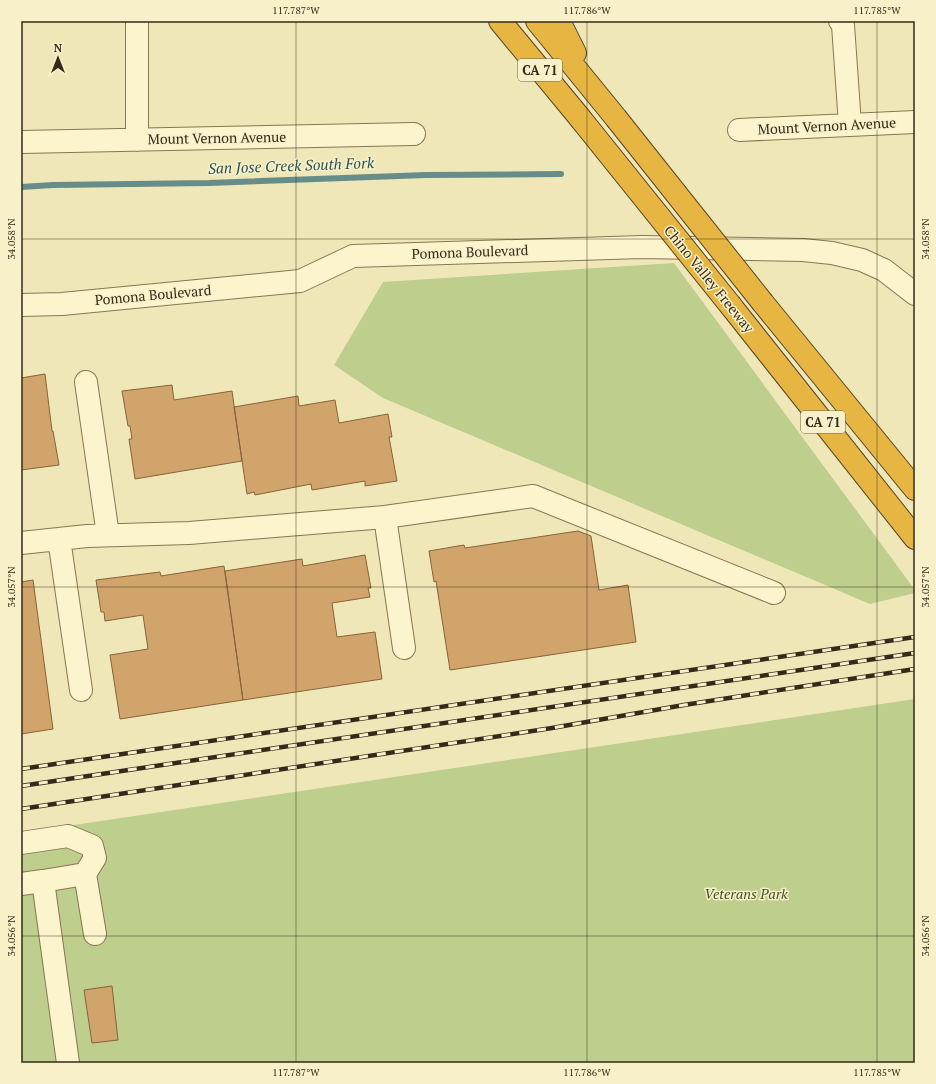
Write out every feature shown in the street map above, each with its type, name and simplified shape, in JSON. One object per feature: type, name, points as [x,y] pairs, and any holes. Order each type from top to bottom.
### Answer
[{"type":"highway","name":"Chino Valley Freeway","points":[[500,21],[731,306],[915,538]]},
{"type":"highway","name":"Chino Valley Freeway","points":[[537,21],[592,86],[764,303],[915,489]]},
{"type":"highway","points":[[559,21],[592,86]]},
{"type":"street","points":[[137,21],[138,140]]},
{"type":"street","points":[[840,21],[843,25],[850,125]]},
{"type":"street","name":"Mount Vernon Avenue","points":[[739,130],[915,122]]},
{"type":"street","name":"Mount Vernon Avenue","points":[[21,142],[414,134]]},
{"type":"street","name":"Pomona Boulevard","points":[[21,305],[62,304],[300,281],[353,256],[642,247],[803,250],[862,260],[884,270],[915,294]]},
{"type":"street","points":[[86,382],[108,535]]},
{"type":"street","points":[[21,543],[108,535],[189,533],[385,516],[533,496],[774,593]]},
{"type":"street","points":[[385,516],[404,648]]},
{"type":"street","points":[[59,539],[81,690]]},
{"type":"street","points":[[21,843],[68,836],[92,846],[94,858],[85,874],[95,934]]},
{"type":"street","points":[[21,884],[85,874]]},
{"type":"street","points":[[43,881],[68,1063]]},
{"type":"green space","points":[[674,263],[915,590],[915,593],[870,604],[383,398],[334,365],[383,282]]},
{"type":"green space","name":"Veterans Park","points":[[915,699],[915,1063],[21,1063],[21,833]]},
{"type":"building","points":[[45,374],[52,431],[59,465],[21,470],[21,378]]},
{"type":"building","points":[[172,385],[174,400],[232,391],[242,461],[135,479],[129,439],[132,439],[130,426],[128,426],[122,391]]},
{"type":"building","points":[[298,396],[299,406],[335,400],[339,423],[388,414],[392,437],[389,437],[397,481],[365,486],[365,481],[312,490],[311,484],[255,495],[254,492],[247,494],[234,407]]},
{"type":"building","points":[[578,531],[591,536],[599,590],[628,585],[636,642],[450,670],[436,581],[434,582],[429,551],[464,545],[465,548]]},
{"type":"building","points":[[365,555],[371,588],[368,588],[370,597],[332,603],[337,637],[375,632],[382,679],[243,700],[225,571],[302,559],[303,566]]},
{"type":"building","points":[[224,566],[243,700],[120,719],[110,655],[148,649],[143,615],[105,621],[104,612],[101,612],[96,580],[160,572],[161,576]]},
{"type":"building","points":[[33,580],[53,729],[21,734],[21,582]]},
{"type":"building","points":[[112,986],[118,1040],[92,1043],[84,990]]},
{"type":"waterway","name":"San Jose Creek South Fork","points":[[21,187],[53,185],[209,183],[426,175],[561,174]]},
{"type":"railway","points":[[21,769],[915,637]]},
{"type":"railway","points":[[21,786],[915,653]]},
{"type":"railway","points":[[21,809],[552,728],[684,705],[915,669]]}]
